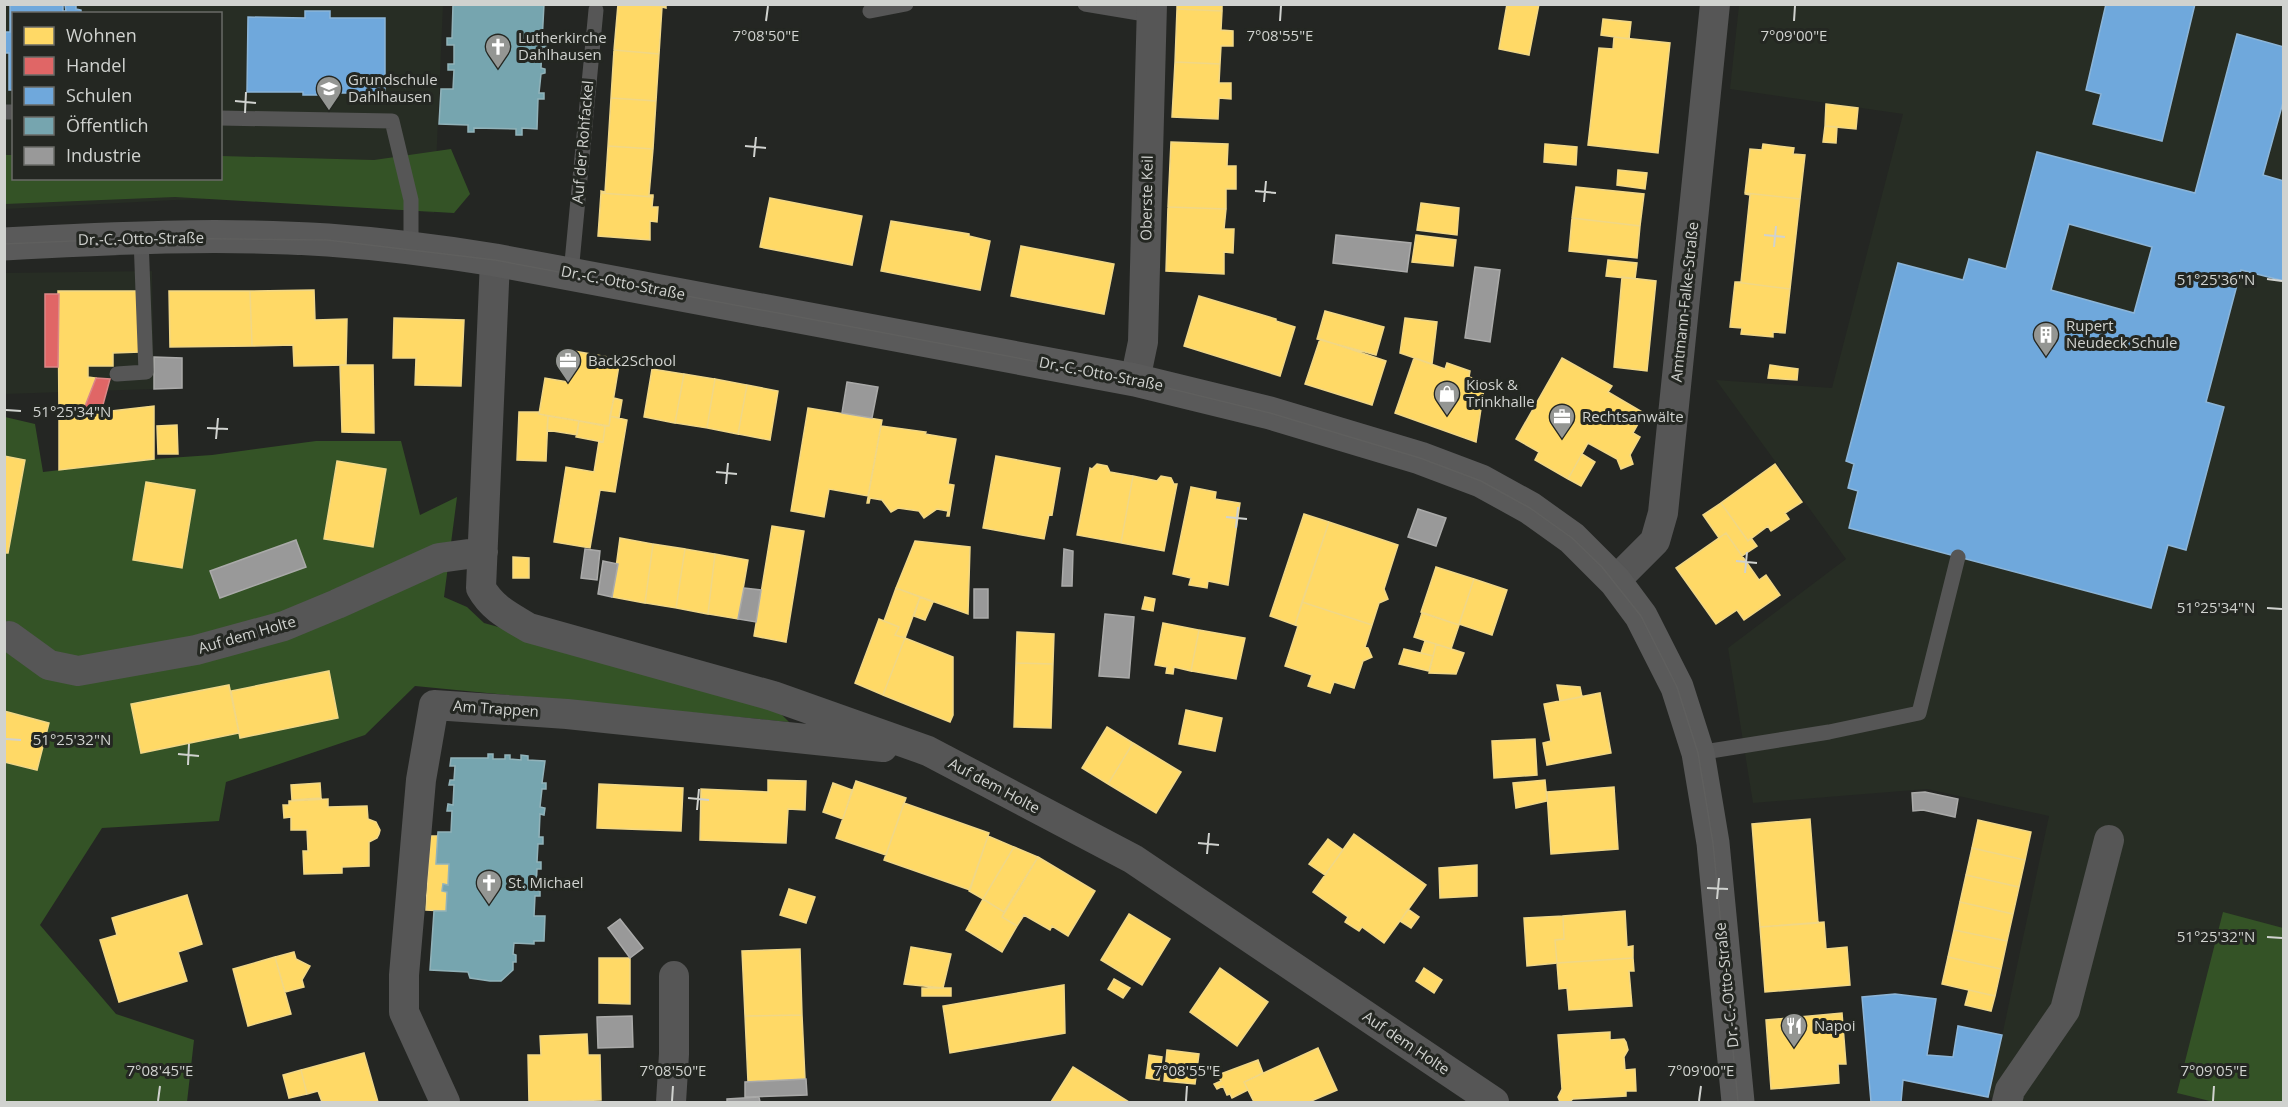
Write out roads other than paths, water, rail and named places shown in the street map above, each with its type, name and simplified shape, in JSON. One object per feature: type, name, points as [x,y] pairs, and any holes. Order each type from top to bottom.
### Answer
[{"type":"street","name":"Amtmann-Falke-Straße","points":[[1615,581],[1655,541],[1663,513],[1715,4]]},
{"type":"street","name":"Oberste Keil","points":[[1136,380],[1143,342],[1152,10]]},
{"type":"street","name":"Dr.-C.-Otto-Straße","points":[[4,244],[141,238],[327,240],[411,247],[495,260],[1136,380],[1270,412],[1420,458],[1480,481],[1530,508],[1572,538],[1615,581],[1641,616],[1677,687],[1698,753],[1713,843],[1738,1102]]},
{"type":"street","name":"Auf dem Holte","points":[[495,260],[481,588],[488,600],[499,611],[529,628],[774,696],[928,751],[1136,861],[1489,1102]]},
{"type":"street","name":"Auf dem Holte","points":[[9,636],[49,665],[78,671],[164,656],[196,650],[284,626],[439,558],[483,552]]},
{"type":"street","name":"Am Trappen","points":[[446,1102],[404,1012],[404,975],[421,780],[434,705],[567,714],[928,751]]},
{"type":"street","points":[[2007,1102],[2010,1090],[2065,1010],[2109,840]]},
{"type":"street","points":[[671,1102],[674,1054],[674,976]]},
{"type":"lane","points":[[870,11],[906,4]]},
{"type":"lane","name":"Oberste Keil","points":[[1085,4],[1152,10]]},
{"type":"lane","name":"Auf der Rohfackel","points":[[571,273],[596,10]]},
{"type":"lane","points":[[222,118],[352,126],[392,121],[411,200],[411,247]]},
{"type":"lane","points":[[117,374],[146,372],[141,238]]},
{"type":"lane","points":[[1698,753],[1829,732],[1919,713],[1958,557]]},
{"type":"tram line","points":[[4,244],[141,238],[327,240],[495,260],[1135,380],[1270,413],[1420,458],[1481,481],[1530,508],[1572,538],[1602,567],[1641,616],[1677,687],[1698,753],[1713,843],[1738,1102]]},
{"type":"place","name":"Lutherkirche Dahlhausen","points":[[498,70]]},
{"type":"place","name":"Grundschule Dahlhausen","points":[[329,112]]},
{"type":"place","name":"Rupert Neudeck Schule","points":[[2046,358]]},
{"type":"place","name":"Back2School","points":[[568,384]]},
{"type":"place","name":"Kiosk & Trinkhalle","points":[[1447,417]]},
{"type":"place","name":"Rechtsanwälte","points":[[1562,440]]},
{"type":"place","name":"St. Michael","points":[[489,906]]},
{"type":"place","name":"Napoi","points":[[1794,1049]]}]
